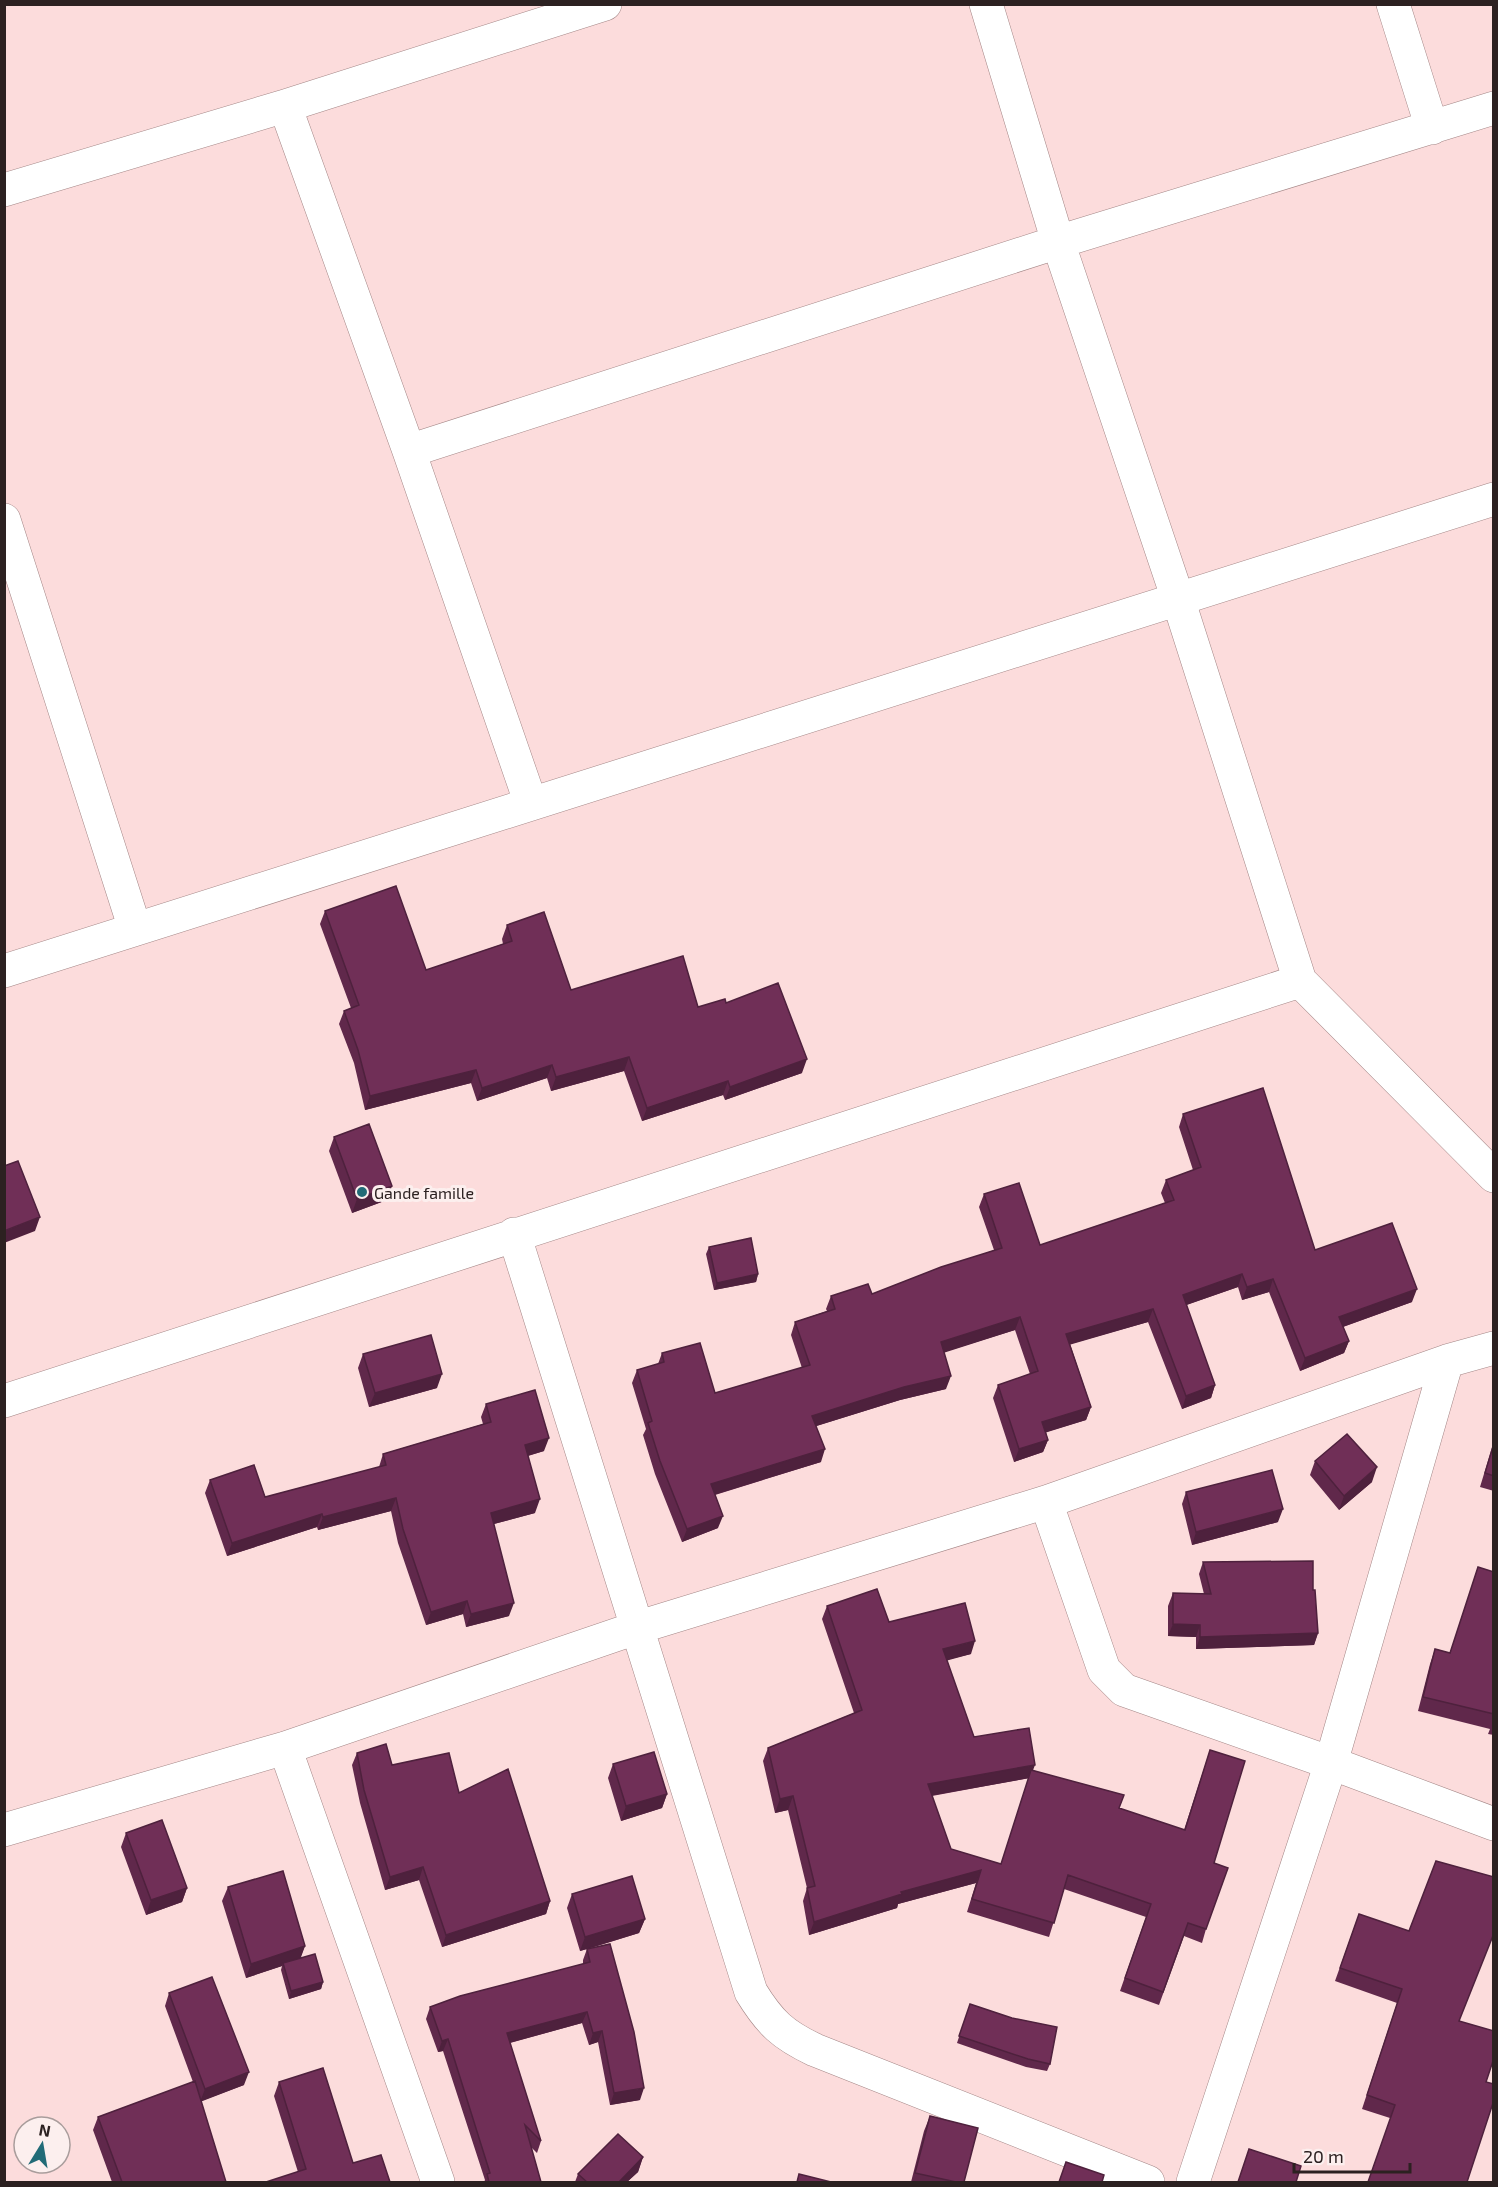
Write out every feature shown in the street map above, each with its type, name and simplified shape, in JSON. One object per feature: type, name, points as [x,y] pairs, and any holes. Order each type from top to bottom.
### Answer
[{"type":"street","points":[[4,190],[285,106],[604,4]]},
{"type":"street","points":[[986,4],[1058,242],[1178,599],[1300,981],[1494,1176]]},
{"type":"street","points":[[1393,4],[1432,128]]},
{"type":"street","points":[[285,106],[409,452],[531,804]]},
{"type":"street","points":[[409,452],[1058,242],[1494,108]]},
{"type":"street","points":[[4,971],[1494,499]]},
{"type":"street","points":[[4,520],[135,930]]},
{"type":"street","points":[[4,1401],[1300,981]]},
{"type":"street","points":[[514,1234],[751,1992],[768,2020],[791,2039],[815,2050],[1148,2182]]},
{"type":"street","points":[[4,1830],[285,1748],[636,1628],[1046,1502],[1447,1361],[1494,1348]]},
{"type":"street","points":[[1193,2182],[1331,1763],[1447,1361]]},
{"type":"street","points":[[1046,1502],[1104,1670],[1124,1690],[1331,1763],[1494,1824]]},
{"type":"street","points":[[285,1748],[438,2182]]},
{"type":"building","points":[[396,886],[426,970],[512,941],[507,925],[544,912],[571,990],[683,956],[698,1007],[725,999],[726,1003],[778,983],[807,1059],[730,1087],[728,1081],[647,1108],[629,1057],[556,1077],[552,1065],[482,1088],[476,1070],[370,1096],[358,1050],[344,1011],[359,1005],[325,911]]},
{"type":"building","points":[[1263,1088],[1315,1250],[1392,1223],[1417,1289],[1339,1317],[1349,1341],[1305,1358],[1273,1279],[1247,1287],[1242,1274],[1183,1295],[1215,1385],[1186,1396],[1153,1309],[1066,1334],[1091,1407],[1042,1422],[1048,1440],[1019,1449],[998,1385],[1038,1371],[1020,1317],[941,1342],[951,1376],[904,1387],[812,1416],[825,1449],[711,1484],[723,1516],[687,1529],[660,1461],[648,1423],[652,1421],[637,1370],[664,1362],[662,1353],[700,1343],[715,1393],[810,1365],[795,1322],[835,1309],[831,1296],[868,1284],[872,1294],[941,1267],[1002,1248],[984,1194],[1019,1183],[1040,1245],[1174,1200],[1166,1180],[1201,1167],[1183,1114]]},
{"type":"building","points":[[369,1124],[392,1186],[357,1199],[334,1137]]},
{"type":"building","points":[[18,1161],[40,1217],[4,1231],[4,1166]]},
{"type":"building","points":[[751,1238],[758,1274],[717,1283],[709,1247]]},
{"type":"building","points":[[431,1335],[442,1374],[375,1393],[363,1354]]},
{"type":"building","points":[[535,1390],[549,1438],[525,1445],[540,1499],[491,1513],[514,1603],[471,1614],[467,1601],[431,1612],[403,1529],[396,1498],[323,1517],[322,1514],[232,1543],[210,1480],[254,1465],[265,1497],[386,1465],[383,1454],[491,1422],[486,1404]]},
{"type":"building","points":[[1347,1434],[1377,1467],[1344,1496],[1315,1461]]},
{"type":"building","points":[[1494,1443],[1494,1476],[1485,1473]]},
{"type":"building","points":[[1272,1470],[1283,1509],[1196,1532],[1186,1492]]},
{"type":"building","points":[[1313,1561],[1313,1590],[1315,1590],[1318,1633],[1200,1637],[1200,1625],[1173,1624],[1173,1593],[1211,1594],[1203,1562]]},
{"type":"building","points":[[1478,1567],[1494,1572],[1494,1714],[1423,1697],[1435,1649],[1450,1653]]},
{"type":"building","points":[[877,1589],[889,1622],[965,1603],[975,1641],[943,1649],[974,1737],[1029,1728],[1035,1765],[928,1784],[951,1849],[1001,1864],[1031,1770],[1124,1795],[1119,1808],[1185,1830],[1210,1750],[1245,1761],[1214,1863],[1228,1868],[1206,1929],[1188,1923],[1163,1992],[1125,1978],[1151,1904],[1068,1875],[1054,1923],[972,1899],[981,1870],[901,1892],[902,1894],[814,1922],[807,1888],[815,1886],[793,1796],[780,1799],[768,1748],[862,1710],[827,1606]]},
{"type":"building","points":[[386,1744],[392,1765],[449,1753],[459,1793],[508,1769],[550,1901],[446,1935],[423,1867],[390,1877],[364,1790],[357,1753]]},
{"type":"building","points":[[654,1752],[667,1794],[626,1806],[613,1764]]},
{"type":"building","points":[[162,1820],[187,1888],[151,1900],[126,1833]]},
{"type":"building","points":[[1436,1861],[1494,1877],[1494,1933],[1459,2021],[1494,2031],[1494,2058],[1486,2082],[1494,2084],[1494,2100],[1467,2182],[1368,2182],[1395,2105],[1367,2095],[1402,1989],[1340,1968],[1359,1914],[1409,1931]]},
{"type":"building","points":[[283,1871],[305,1946],[251,1964],[228,1887]]},
{"type":"building","points":[[632,1876],[645,1919],[585,1937],[572,1894]]},
{"type":"building","points":[[610,1944],[634,2032],[644,2088],[614,2093],[602,2031],[593,2033],[587,2012],[507,2033],[541,2141],[525,2125],[541,2182],[489,2182],[487,2174],[490,2173],[448,2039],[442,2041],[430,2007],[460,1996],[590,1962],[587,1949]]},
{"type":"building","points":[[315,1954],[323,1982],[291,1991],[283,1963]]},
{"type":"building","points":[[212,1977],[249,2072],[205,2089],[169,1993]]},
{"type":"building","points":[[970,2004],[1012,2018],[1057,2027],[1050,2064],[959,2036]]},
{"type":"building","points":[[323,2068],[353,2163],[381,2155],[390,2182],[266,2182],[306,2169],[279,2082]]},
{"type":"building","points":[[195,2081],[226,2182],[122,2182],[98,2117]]},
{"type":"building","points":[[930,2116],[978,2128],[964,2182],[915,2173]]},
{"type":"building","points":[[618,2134],[643,2157],[619,2182],[587,2182],[578,2174]]},
{"type":"building","points":[[1249,2149],[1301,2166],[1296,2182],[1238,2182]]},
{"type":"building","points":[[1066,2162],[1104,2175],[1102,2182],[1059,2182]]},
{"type":"building","points":[[799,2174],[831,2182],[797,2182]]},
{"type":"place","name":"Gande famille","points":[[362,1192]]}]
